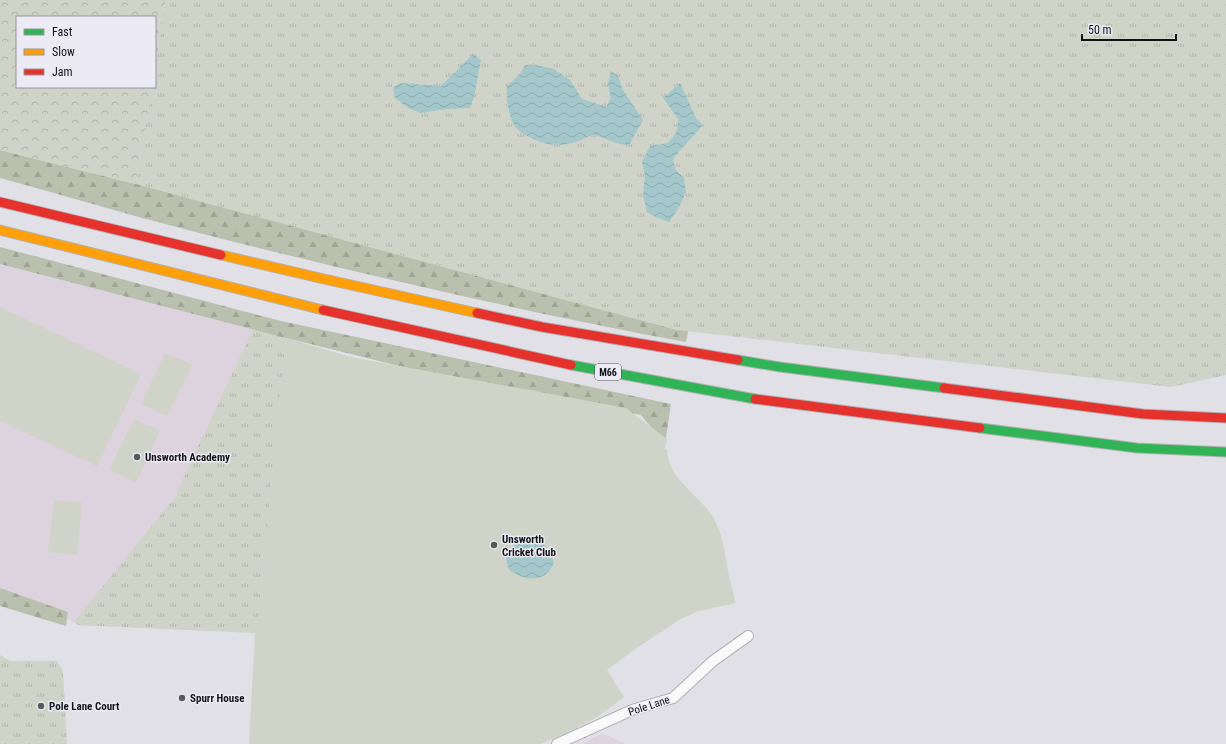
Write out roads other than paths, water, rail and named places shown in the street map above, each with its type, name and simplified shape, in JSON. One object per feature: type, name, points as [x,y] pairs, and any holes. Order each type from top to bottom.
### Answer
[{"type":"highway","points":[[0,202],[324,279],[542,327],[780,367],[1143,414],[1226,418]]},
{"type":"highway","name":"M66","points":[[0,230],[312,307],[551,361],[771,402],[1137,448],[1226,452]]},
{"type":"street","name":"Pole Lane","points":[[558,744],[632,710],[673,698],[713,661],[748,636]]},
{"type":"water","points":[[473,54],[481,60],[474,97],[470,108],[446,109],[421,113],[408,108],[395,98],[393,88],[400,83],[441,86]]},
{"type":"water","points":[[525,65],[535,65],[554,69],[570,80],[582,99],[606,107],[611,98],[608,84],[611,71],[618,76],[623,90],[643,120],[629,145],[619,144],[593,134],[577,141],[562,145],[547,144],[529,137],[520,131],[514,125],[510,116],[507,101],[507,86],[520,74]]},
{"type":"water","points":[[680,83],[696,118],[703,125],[673,159],[675,169],[684,178],[686,192],[678,209],[669,222],[655,217],[647,212],[643,195],[645,176],[642,162],[650,146],[668,143],[676,133],[679,120],[663,98]]},
{"type":"water","points":[[539,539],[549,550],[554,563],[550,570],[540,577],[528,578],[515,574],[509,570],[505,555],[512,547],[520,542]]},
{"type":"place","name":"Unsworth Academy","points":[[137,457]]},
{"type":"place","name":"Unsworth Cricket Club","points":[[494,545]]},
{"type":"place","name":"Spurr House","points":[[182,698]]},
{"type":"place","name":"Pole Lane Court","points":[[41,706]]}]
